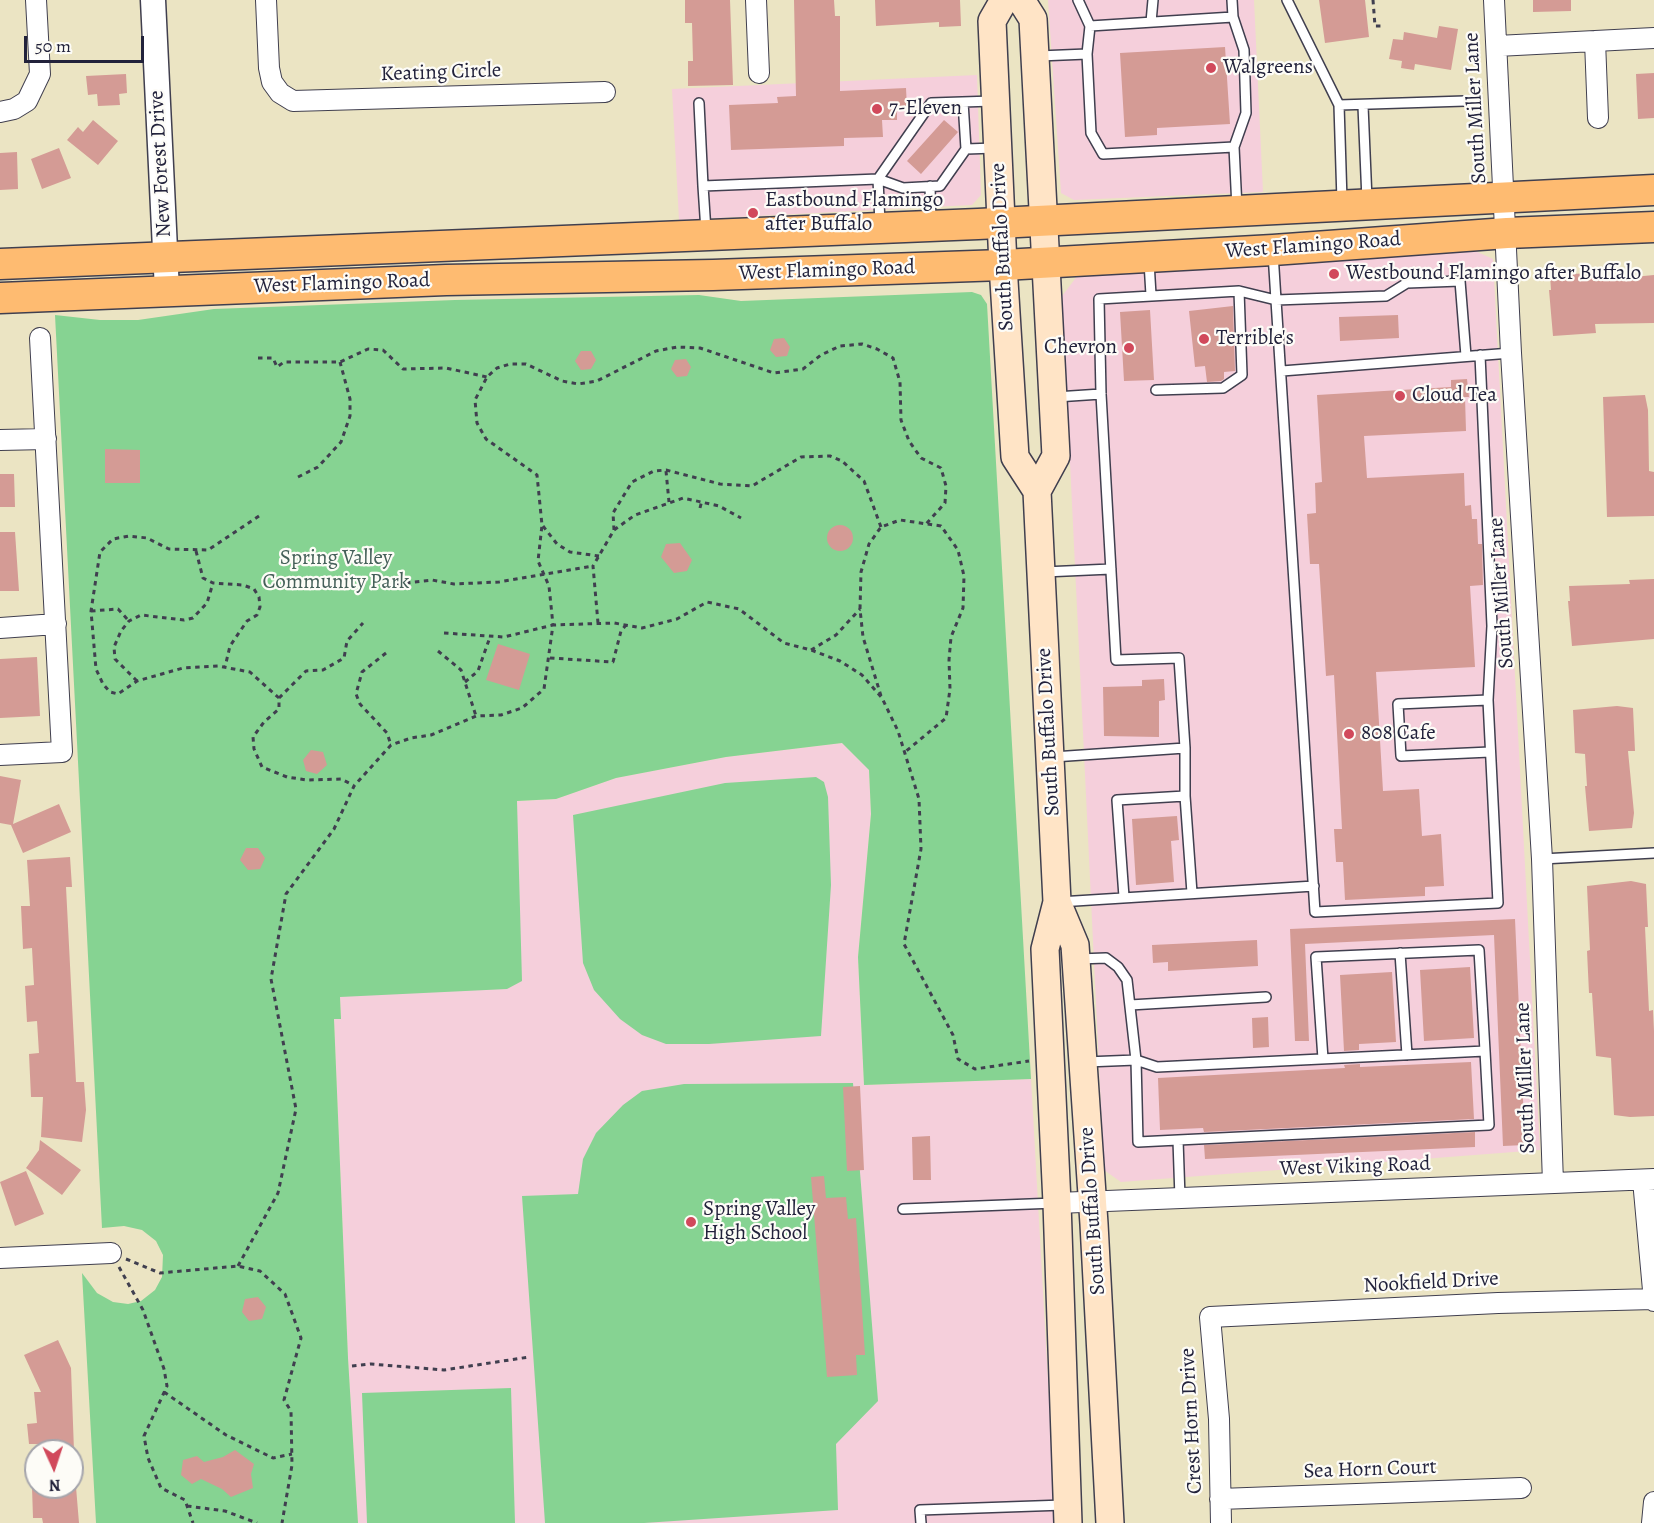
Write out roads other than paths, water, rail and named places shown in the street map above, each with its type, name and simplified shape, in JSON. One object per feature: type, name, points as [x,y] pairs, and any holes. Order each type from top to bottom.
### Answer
[{"type":"main road","name":"South Buffalo Drive","points":[[1004,0],[992,21],[1003,265],[1015,458],[1037,491],[1058,902],[1075,945],[1110,1523]]},
{"type":"main road","name":"South Buffalo Drive","points":[[1021,0],[1033,19],[1056,456],[1037,491]]},
{"type":"main road","name":"West Flamingo Road","points":[[0,264],[1001,223],[1654,190]]},
{"type":"main road","name":"West Flamingo Road","points":[[0,298],[446,280],[1003,265],[1273,250],[1507,233],[1654,227]]},
{"type":"main road","name":"South Buffalo Drive","points":[[1058,902],[1045,949],[1068,1514]]},
{"type":"street","points":[[0,112],[14,109],[27,101],[40,74],[36,0]]},
{"type":"street","name":"New Forest Drive","points":[[153,0],[167,291]]},
{"type":"street","name":"Keating Circle","points":[[266,0],[269,68],[272,82],[280,93],[292,101],[605,92]]},
{"type":"street","points":[[756,0],[759,73]]},
{"type":"street","name":"South Miller Lane","points":[[1494,0],[1511,353],[1542,859],[1553,1183]]},
{"type":"street","points":[[1497,46],[1654,38]]},
{"type":"street","points":[[1595,41],[1598,118]]},
{"type":"street","points":[[0,755],[62,752],[40,338]]},
{"type":"street","points":[[0,440],[46,439]]},
{"type":"street","points":[[0,628],[56,624]]},
{"type":"street","points":[[1648,1179],[1654,1299]]},
{"type":"street","name":"West Viking Road","points":[[1057,1203],[1648,1179]]},
{"type":"street","points":[[0,1258],[111,1253]]},
{"type":"street","name":"Nookfield Drive","points":[[1210,1317],[1498,1303],[1654,1299]]},
{"type":"street","name":"Crest Horn Drive","points":[[1210,1317],[1219,1419],[1221,1523]]},
{"type":"street","name":"Sea Horn Court","points":[[1220,1500],[1521,1488]]},
{"type":"street","points":[[1652,1523],[1654,1502]]},
{"type":"lane","points":[[1078,0],[1090,26],[1087,54],[1091,133],[1103,154],[1234,147]]},
{"type":"lane","points":[[1151,22],[1152,0]]},
{"type":"lane","points":[[1232,0],[1233,17],[1244,50],[1246,113],[1234,147],[1237,212]]},
{"type":"lane","points":[[1287,0],[1339,105],[1354,206]]},
{"type":"lane","points":[[1090,26],[1233,17]]},
{"type":"lane","points":[[1035,56],[1087,54]]},
{"type":"lane","points":[[880,228],[878,179],[931,104],[995,101]]},
{"type":"lane","points":[[1339,105],[1464,101]]},
{"type":"lane","points":[[704,186],[878,179],[903,188],[940,186],[966,149],[963,102]]},
{"type":"lane","points":[[699,103],[706,234]]},
{"type":"lane","points":[[1354,206],[1363,106]]},
{"type":"lane","points":[[966,149],[998,148]]},
{"type":"lane","points":[[930,186],[932,226]]},
{"type":"lane","points":[[1273,250],[1316,912],[1498,903],[1488,700],[1492,626],[1480,355]]},
{"type":"lane","points":[[1149,257],[1151,296]]},
{"type":"lane","points":[[1192,893],[1179,658],[1116,660],[1101,394],[1099,299],[1239,291],[1276,300],[1386,296],[1407,283],[1460,281],[1466,356]]},
{"type":"lane","points":[[1156,390],[1223,388],[1242,375],[1239,291]]},
{"type":"lane","points":[[1282,371],[1511,353]]},
{"type":"lane","points":[[1054,397],[1101,394]]},
{"type":"lane","points":[[1041,572],[1111,569]]},
{"type":"lane","points":[[1488,700],[1398,704],[1401,756],[1490,752]]},
{"type":"lane","points":[[1050,757],[1185,748]]},
{"type":"lane","points":[[1124,897],[1117,800],[1185,796]]},
{"type":"lane","points":[[1542,859],[1654,853]]},
{"type":"lane","points":[[1058,902],[1314,886]]},
{"type":"lane","points":[[1076,960],[1106,958],[1118,967],[1127,980],[1136,1060],[1138,1142],[1489,1125],[1479,950],[1316,957],[1323,1059]]},
{"type":"lane","points":[[1400,953],[1407,1055]]},
{"type":"lane","points":[[1130,1005],[1266,997]]},
{"type":"lane","points":[[1083,1062],[1136,1060],[1156,1067],[1485,1051]]},
{"type":"lane","points":[[1178,1140],[1180,1198]]},
{"type":"lane","points":[[903,1209],[1057,1203]]},
{"type":"lane","points":[[921,1523],[921,1510],[1068,1514]]},
{"type":"place","name":"Walgreens","points":[[1211,68]]},
{"type":"place","name":"7-Eleven","points":[[877,109]]},
{"type":"place","name":"Eastbound Flamingo after Buffalo","points":[[753,213]]},
{"type":"place","name":"Westbound Flamingo after Buffalo","points":[[1334,274]]},
{"type":"place","name":"Terrible's","points":[[1204,339]]},
{"type":"place","name":"Chevron","points":[[1129,348]]},
{"type":"place","name":"Cloud Tea","points":[[1400,396]]},
{"type":"place","name":"808 Cafe","points":[[1349,734]]},
{"type":"place","name":"Spring Valley High School","points":[[691,1222]]},
{"type":"park label","name":"Spring Valley Community Park","points":[[336,571]]}]
